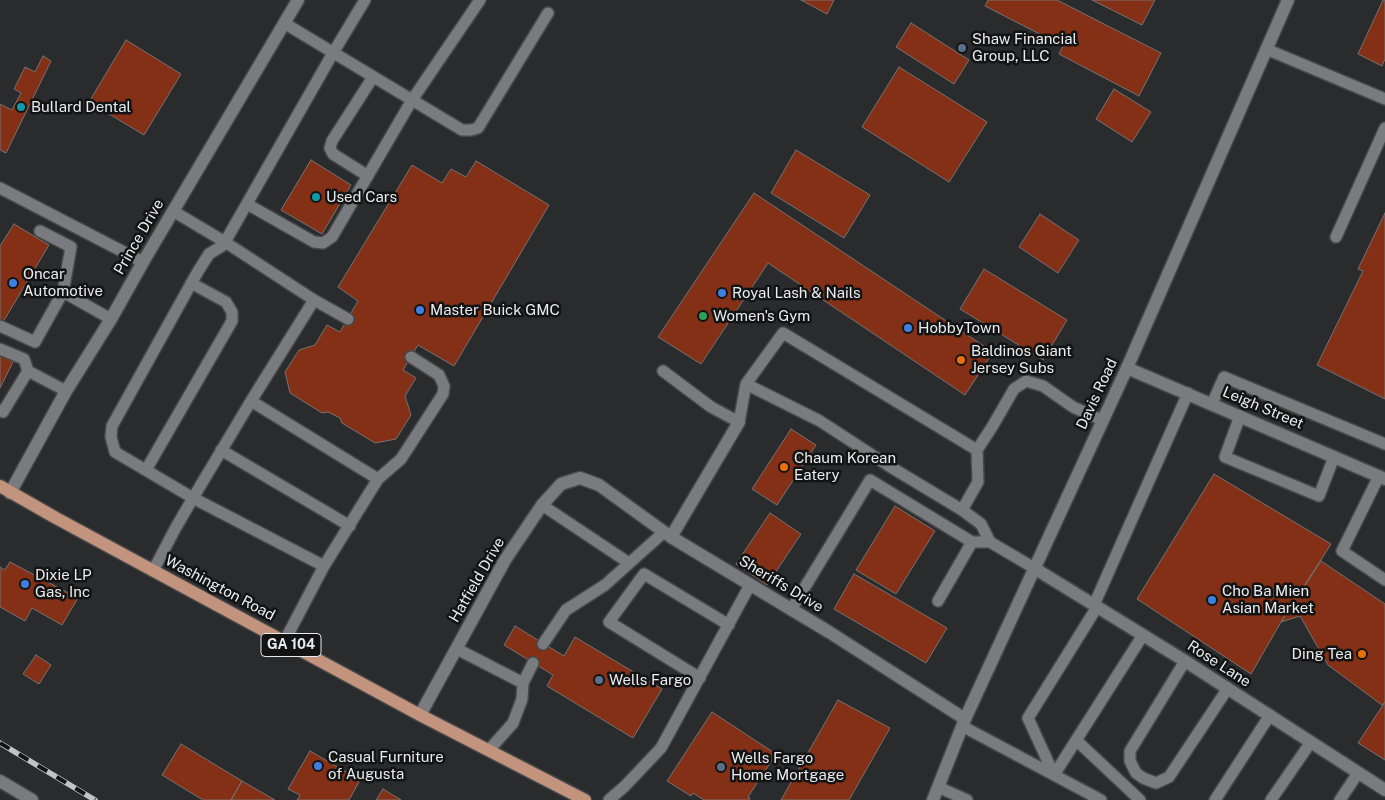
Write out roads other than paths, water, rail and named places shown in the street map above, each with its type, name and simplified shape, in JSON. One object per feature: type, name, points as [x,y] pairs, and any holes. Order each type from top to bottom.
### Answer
[{"type":"main road","name":"Washington Road","points":[[5,489],[420,715],[585,800]]},
{"type":"street","name":"Prince Drive","points":[[5,489],[111,319],[298,0]]},
{"type":"street","name":"Davis Road","points":[[933,800],[964,723],[1127,368],[1288,0]]},
{"type":"street","name":"Leigh Street","points":[[1127,368],[1382,478]]},
{"type":"street","points":[[668,534],[739,422]]},
{"type":"street","name":"Sheriffs Drive","points":[[580,478],[599,485],[668,534],[829,632],[964,723]]},
{"type":"street","name":"Hatfield Drive","points":[[420,715],[505,560],[542,505],[561,484],[580,478]]},
{"type":"street","name":"Rose Lane","points":[[1034,568],[1186,661],[1385,790]]},
{"type":"street","points":[[0,781],[32,800]]},
{"type":"lane","points":[[324,566],[193,498],[115,452],[111,437],[112,426],[191,283],[209,254],[225,242],[365,0]]},
{"type":"lane","points":[[247,204],[314,242],[323,243],[332,237],[412,100],[480,0]]},
{"type":"lane","points":[[284,23],[462,130],[471,130],[478,128],[548,13]]},
{"type":"lane","points":[[1266,49],[1385,98]]},
{"type":"lane","points":[[368,176],[333,154],[330,148],[332,141],[373,77]]},
{"type":"lane","points":[[1336,237],[1385,128]]},
{"type":"lane","points":[[0,188],[143,262]]},
{"type":"lane","points":[[173,211],[225,242],[314,300],[348,319]]},
{"type":"lane","points":[[0,326],[35,342],[63,292],[71,247],[40,231]]},
{"type":"lane","points":[[146,470],[232,321],[232,312],[226,302],[191,283]]},
{"type":"lane","points":[[63,292],[111,319]]},
{"type":"lane","points":[[153,571],[175,528],[221,450],[314,300]]},
{"type":"lane","points":[[663,371],[710,407],[739,422],[746,384],[783,333],[977,450]]},
{"type":"lane","points":[[0,349],[24,359],[28,371],[66,391]]},
{"type":"lane","points":[[284,642],[324,566],[378,479],[401,460],[443,394],[444,386],[439,375],[411,357]]},
{"type":"lane","points":[[0,410],[3,412],[28,371]]},
{"type":"lane","points":[[1212,404],[1224,378],[1385,444]]},
{"type":"lane","points":[[962,510],[978,482],[977,450],[1014,389],[1026,381],[1043,386],[1073,407],[1102,420]]},
{"type":"lane","points":[[746,384],[820,421],[888,466],[962,510],[981,524],[990,542]]},
{"type":"lane","points":[[1054,775],[1028,718],[1096,606],[1188,394]]},
{"type":"lane","points":[[251,401],[378,479]]},
{"type":"lane","points":[[1240,416],[1225,457],[1318,496],[1334,457]]},
{"type":"lane","points":[[221,450],[350,526]]},
{"type":"lane","points":[[1382,478],[1342,551],[1385,580]]},
{"type":"lane","points":[[791,610],[870,480],[972,542],[990,542],[1034,568]]},
{"type":"lane","points":[[542,505],[629,564]]},
{"type":"lane","points":[[543,644],[566,610],[605,585],[668,534]]},
{"type":"lane","points":[[938,601],[972,542]]},
{"type":"lane","points":[[700,678],[610,622],[644,574],[729,625]]},
{"type":"lane","points":[[610,800],[661,748],[750,585]]},
{"type":"lane","points":[[1054,775],[1143,635]]},
{"type":"lane","points":[[457,649],[523,683]]},
{"type":"lane","points":[[1186,661],[1130,751],[1130,761],[1136,773],[1143,778],[1156,784],[1169,777],[1228,688]]},
{"type":"lane","points":[[489,750],[513,723],[522,699],[523,683],[533,662]]},
{"type":"lane","points":[[1215,800],[1270,715]]},
{"type":"lane","points":[[964,723],[1101,800]]},
{"type":"lane","points":[[1076,740],[1140,800]]},
{"type":"lane","points":[[1271,800],[1311,742]]},
{"type":"lane","points":[[1340,800],[1358,773]]},
{"type":"lane","points":[[938,787],[967,800]]},
{"type":"railway","points":[[0,743],[95,800]]},
{"type":"place","name":"Shaw Financial Group, LLC","points":[[962,48]]},
{"type":"place","name":"Bullard Dental","points":[[21,107]]},
{"type":"place","name":"Used Cars","points":[[316,197]]},
{"type":"place","name":"Oncar Automotive","points":[[13,283]]},
{"type":"place","name":"Royal Lash & Nails","points":[[722,293]]},
{"type":"place","name":"Master Buick GMC","points":[[420,310]]},
{"type":"place","name":"Women's Gym","points":[[703,316]]},
{"type":"place","name":"HobbyTown","points":[[908,328]]},
{"type":"place","name":"Baldinos Giant Jersey Subs","points":[[961,360]]},
{"type":"place","name":"Chaum Korean Eatery","points":[[784,467]]},
{"type":"place","name":"Dixie LP Gas, Inc","points":[[25,584]]},
{"type":"place","name":"Cho Ba Mien Asian Market","points":[[1212,600]]},
{"type":"place","name":"Ding Tea","points":[[1362,654]]},
{"type":"place","name":"Wells Fargo","points":[[599,680]]},
{"type":"place","name":"Casual Furniture of Augusta","points":[[318,766]]},
{"type":"place","name":"Wells Fargo Home Mortgage","points":[[721,767]]}]
